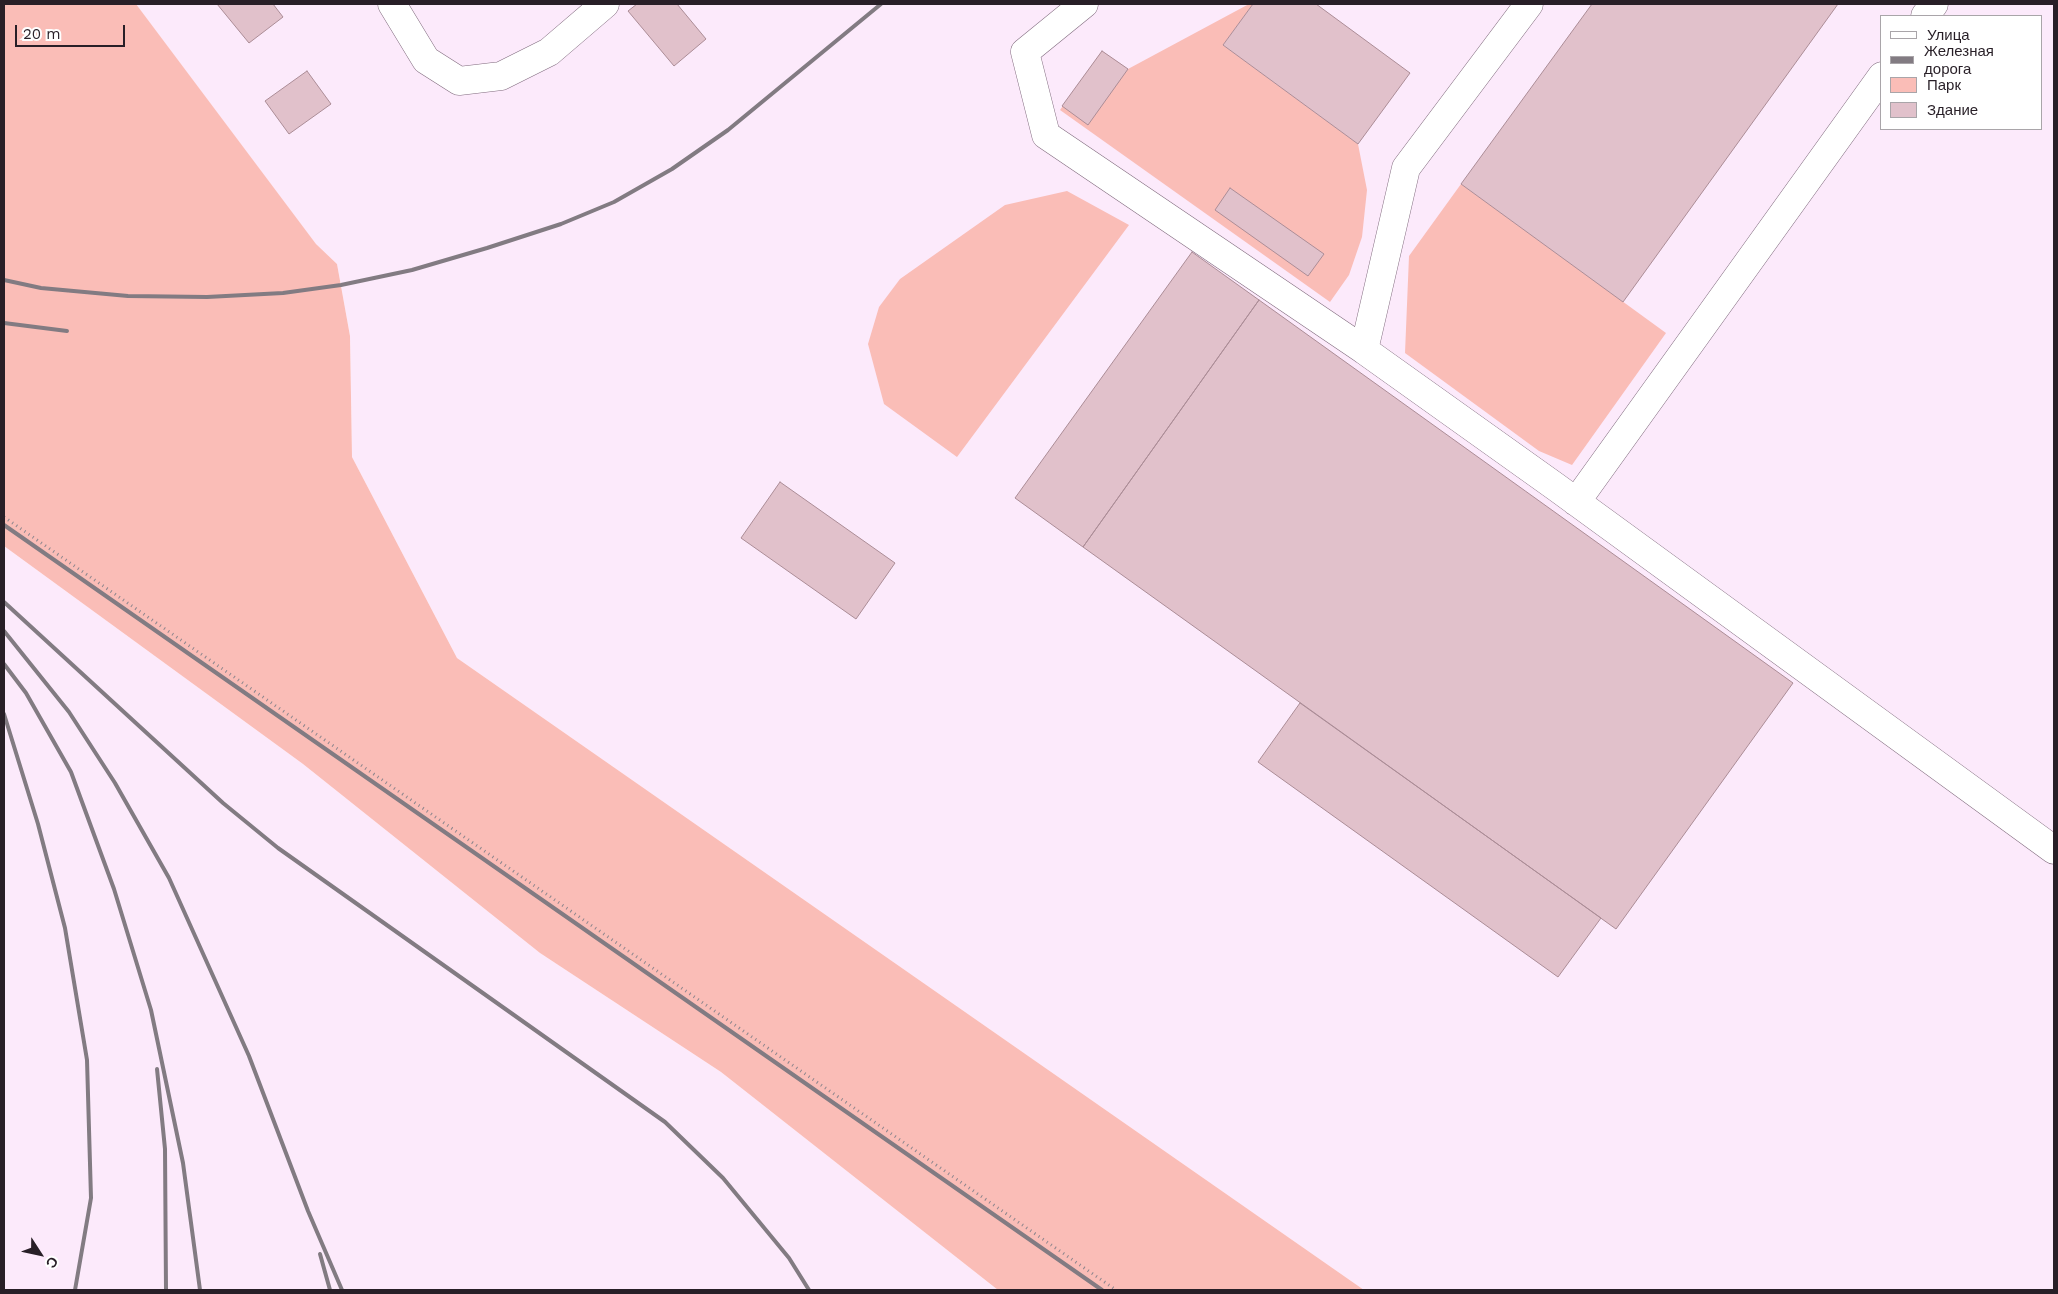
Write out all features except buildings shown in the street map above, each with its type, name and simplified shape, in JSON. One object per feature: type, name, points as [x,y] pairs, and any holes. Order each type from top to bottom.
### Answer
[{"type":"lane","points":[[392,4],[426,60],[459,81],[501,76],[549,52],[605,4]]},
{"type":"lane","points":[[1084,4],[1025,52],[1046,135],[1364,350],[2054,850]]},
{"type":"lane","points":[[1364,350],[1406,168],[1529,4]]},
{"type":"lane","points":[[1926,15],[1934,4]]},
{"type":"lane","points":[[1576,502],[1880,79]]},
{"type":"path","points":[[4,517],[1116,1290]]},
{"type":"shaded area","points":[[136,4],[2054,4],[2054,1290],[1364,1290],[457,658],[352,457],[350,336],[337,264],[316,244]]},
{"type":"shaded area","points":[[4,546],[303,764],[540,953],[721,1072],[998,1290],[4,1290]]},
{"type":"green space","points":[[4,4],[136,4],[316,244],[337,264],[350,336],[352,457],[457,658],[1364,1290],[998,1290],[721,1072],[540,953],[303,764],[4,546]]},
{"type":"green space","points":[[1249,4],[1253,4],[1223,45],[1358,144],[1367,190],[1362,237],[1349,275],[1330,302],[1060,110],[1102,51],[1128,69]]},
{"type":"green space","points":[[1461,184],[1666,333],[1572,465],[1539,451],[1405,353],[1409,256]]},
{"type":"green space","points":[[1067,191],[1129,225],[957,457],[884,404],[868,344],[879,307],[900,279],[1005,205]]},
{"type":"railway","points":[[4,280],[41,288],[128,296],[207,297],[283,293],[341,285],[412,270],[487,248],[561,224],[614,202],[672,169],[728,130],[881,4]]},
{"type":"railway","points":[[4,323],[67,331]]},
{"type":"railway","points":[[4,525],[1102,1290]]},
{"type":"railway","points":[[4,602],[223,803],[278,848],[665,1122],[723,1178],[789,1258],[809,1290]]},
{"type":"railway","points":[[4,631],[69,712],[115,783],[169,878],[249,1056],[308,1211],[342,1290]]},
{"type":"railway","points":[[4,664],[26,693],[71,772],[114,889],[151,1010],[183,1163],[200,1290]]},
{"type":"railway","points":[[4,714],[38,824],[65,928],[87,1060],[91,1198],[75,1290]]},
{"type":"railway","points":[[157,1069],[165,1149],[166,1290]]},
{"type":"railway","points":[[320,1254],[330,1290]]}]
